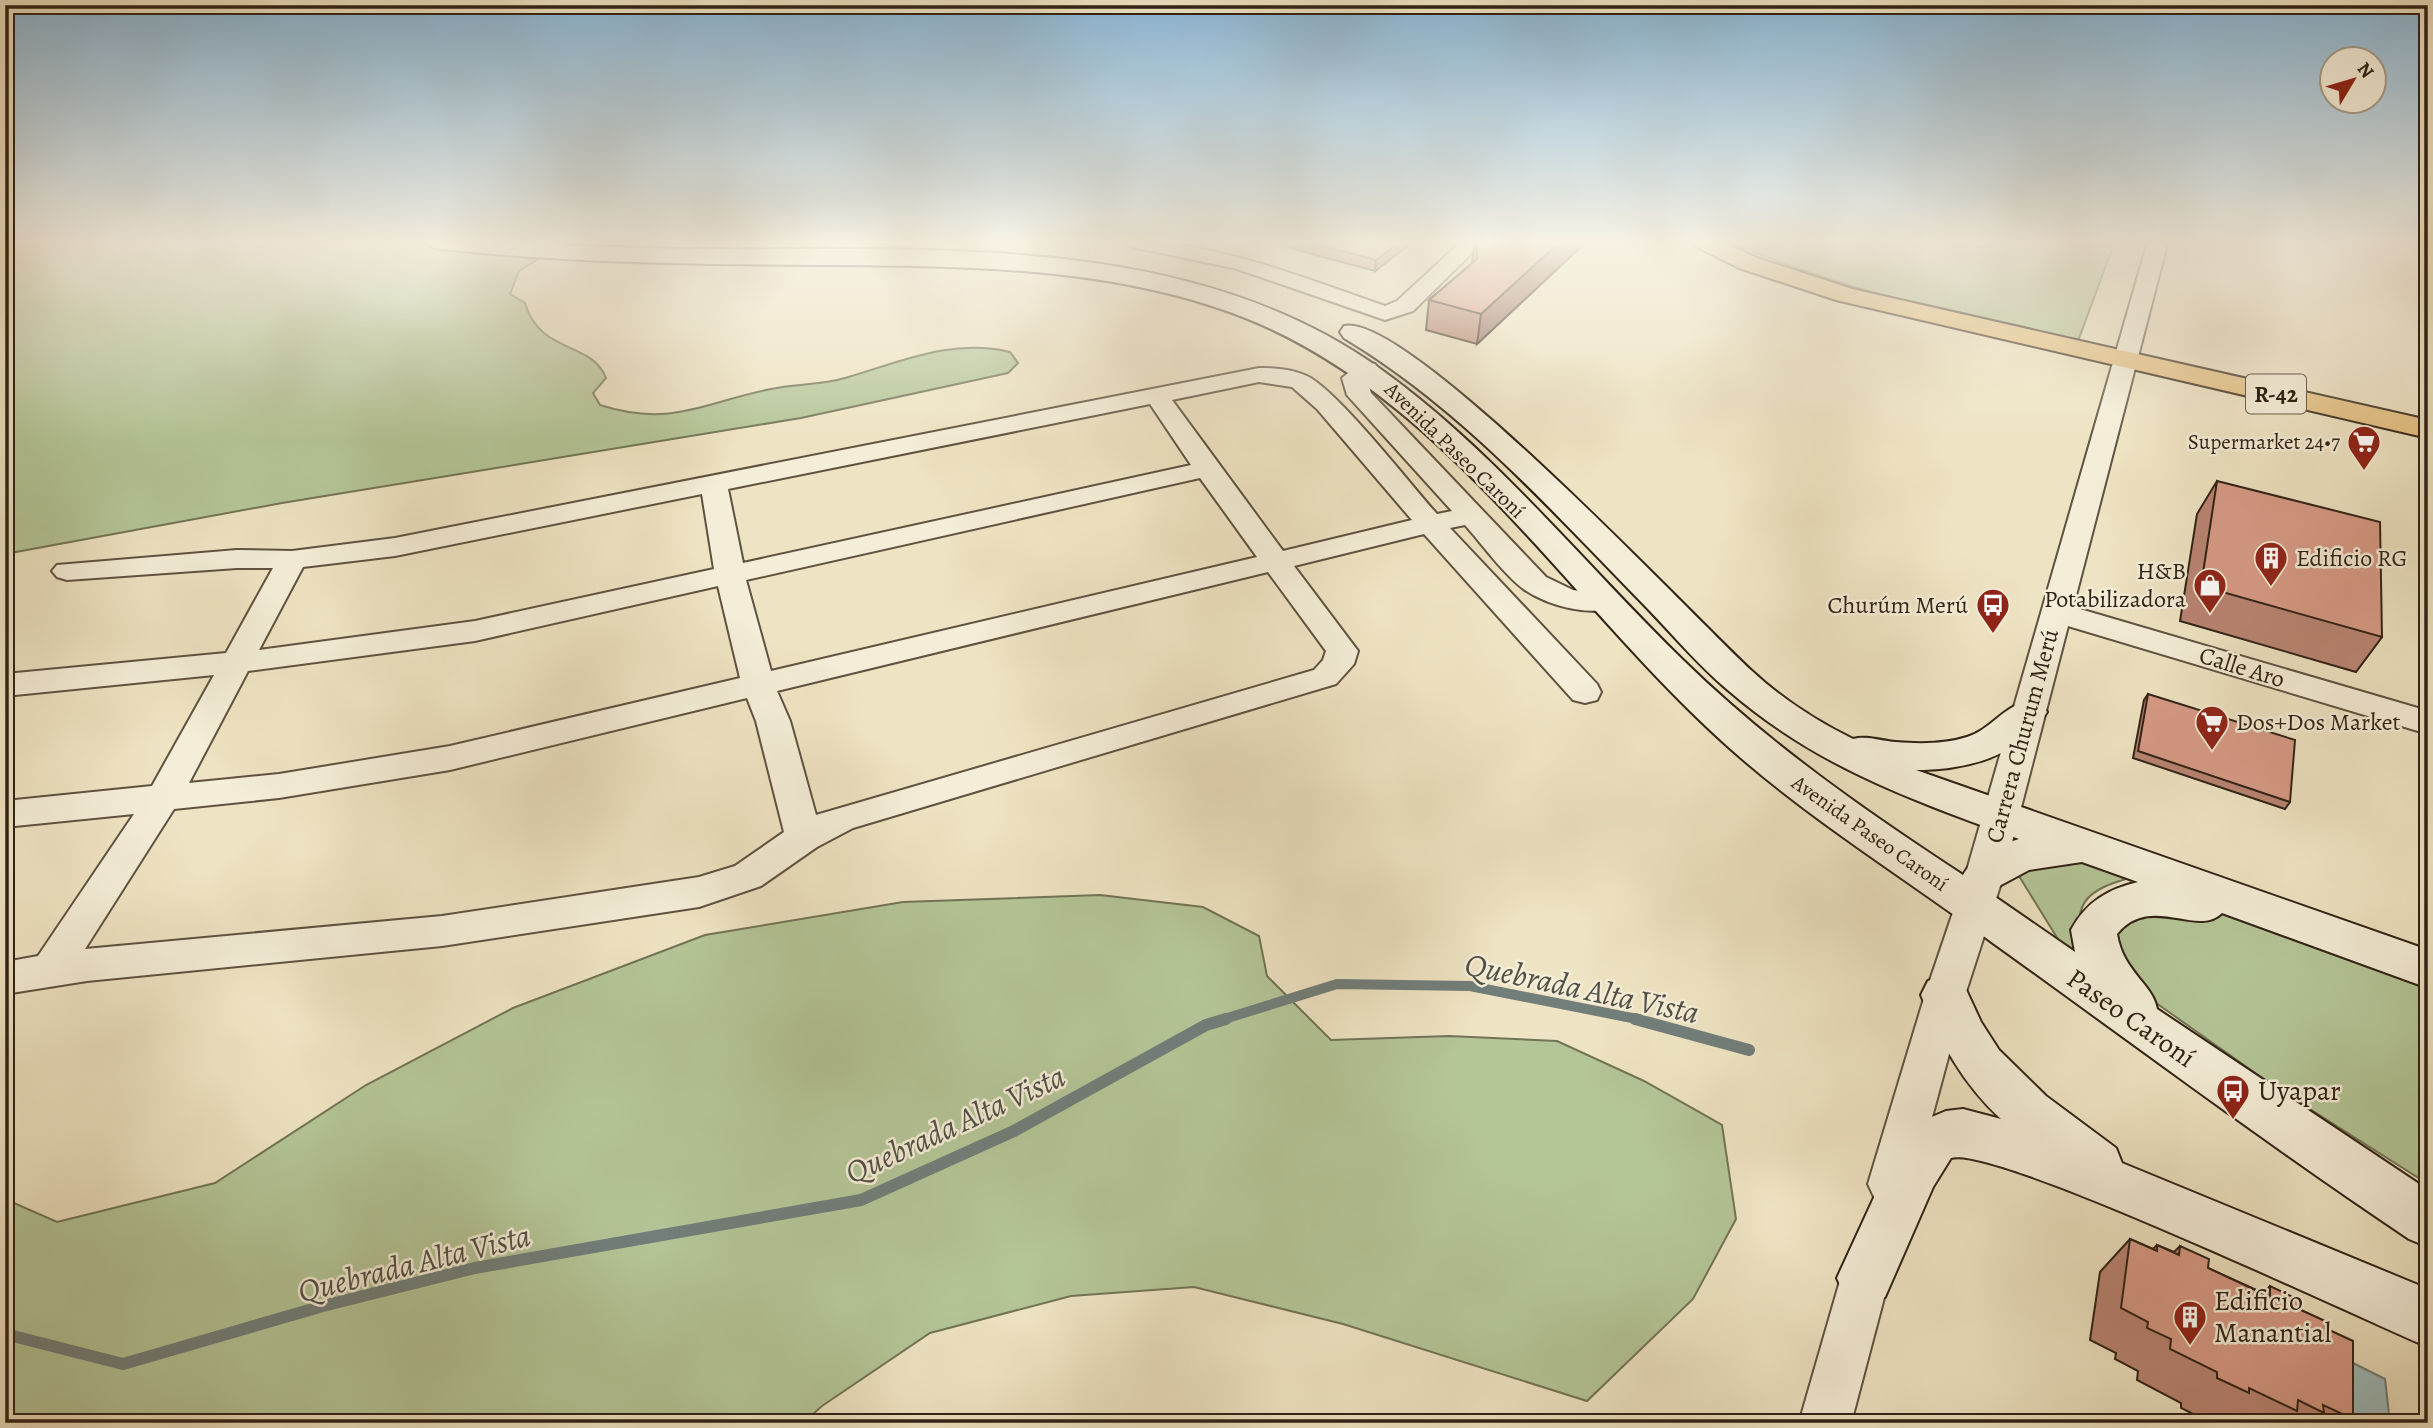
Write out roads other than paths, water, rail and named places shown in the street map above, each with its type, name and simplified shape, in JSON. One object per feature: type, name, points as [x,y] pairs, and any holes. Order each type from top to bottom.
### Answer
[{"type":"main road","name":"R-42","points":[[1899,308],[2428,429]]},
{"type":"street","name":"Avenida Paseo Caroní","points":[[1242,308],[1304,332],[1367,369],[1395,390],[1458,447],[1710,708],[1803,788],[1864,832],[1980,892]]},
{"type":"street","name":"Avenida Paseo Caroní","points":[[1302,308],[1402,361],[1460,407],[1529,470],[1741,682],[1814,736],[1903,781],[2000,815]]},
{"type":"street","points":[[1367,308],[1392,312],[1401,308]]},
{"type":"street","name":"Carrera Churum Merú","points":[[1865,1278],[1945,995],[1980,892],[2140,308]]},
{"type":"street","points":[[1367,369],[1353,381],[1359,395],[1469,515],[1543,588],[1567,598],[1605,602]]},
{"type":"street","points":[[67,570],[237,559],[292,560],[395,547],[1259,375],[1285,376],[1301,382],[1326,404],[1431,524],[1585,692]]},
{"type":"street","points":[[5,978],[242,949],[442,931],[699,892],[762,868],[804,837],[840,819],[1325,677],[1338,664],[1342,650],[1207,469],[1157,396]]},
{"type":"street","points":[[5,685],[365,649],[475,631],[1207,469]]},
{"type":"street","points":[[714,484],[730,574],[758,684],[773,721],[804,837]]},
{"type":"street","points":[[5,814],[279,786],[399,768],[1469,515]]},
{"type":"street","points":[[50,971],[163,798],[292,560]]},
{"type":"street","name":"Calle Aro","points":[[2056,612],[2428,723]]},
{"type":"street","points":[[1814,736],[1865,751],[1896,756],[1927,756],[1962,751],[1996,740],[2028,712]]},
{"type":"street","points":[[2000,815],[2428,969]]},
{"type":"street","points":[[1980,892],[2019,855],[2046,849],[2087,846]]},
{"type":"street","name":"Paseo Caroní","points":[[1980,892],[2190,1061],[2327,1156],[2428,1221]]},
{"type":"street","points":[[2190,1061],[2119,993],[2104,970],[2094,930],[2105,915],[2128,900],[2180,899],[2309,926]]},
{"type":"street","points":[[1945,995],[1971,1051],[2027,1111],[2137,1194]]},
{"type":"street","points":[[1825,1423],[1865,1278],[1913,1171],[1933,1141],[1946,1134],[1963,1132],[2007,1144],[2137,1194],[2428,1318]]},
{"type":"water","points":[[2349,1361],[2385,1379],[2390,1423],[2345,1423]]},
{"type":"waterway","name":"Quebrada Alta Vista","points":[[1221,1020],[1337,984],[1470,986],[1642,1020]]},
{"type":"waterway","name":"Quebrada Alta Vista","points":[[5,1334],[123,1364],[323,1306],[475,1268],[861,1200],[1014,1131],[1206,1025],[1226,1019]]},
{"type":"waterway","name":"Quebrada Alta Vista","points":[[1635,1019],[1749,1050]]},
{"type":"place","name":"Supermarket 24•7","points":[[2364,472]]},
{"type":"place","name":"Edificio RG","points":[[2271,588]]},
{"type":"place","name":"H&B Potabilizadora","points":[[2210,615]]},
{"type":"place","name":"Churúm Merú","points":[[1993,635]]},
{"type":"place","name":"Dos+Dos Market","points":[[2212,752]]},
{"type":"place","name":"Uyapar","points":[[2233,1121]]},
{"type":"place","name":"Edificio Manantial","points":[[2190,1347]]}]
